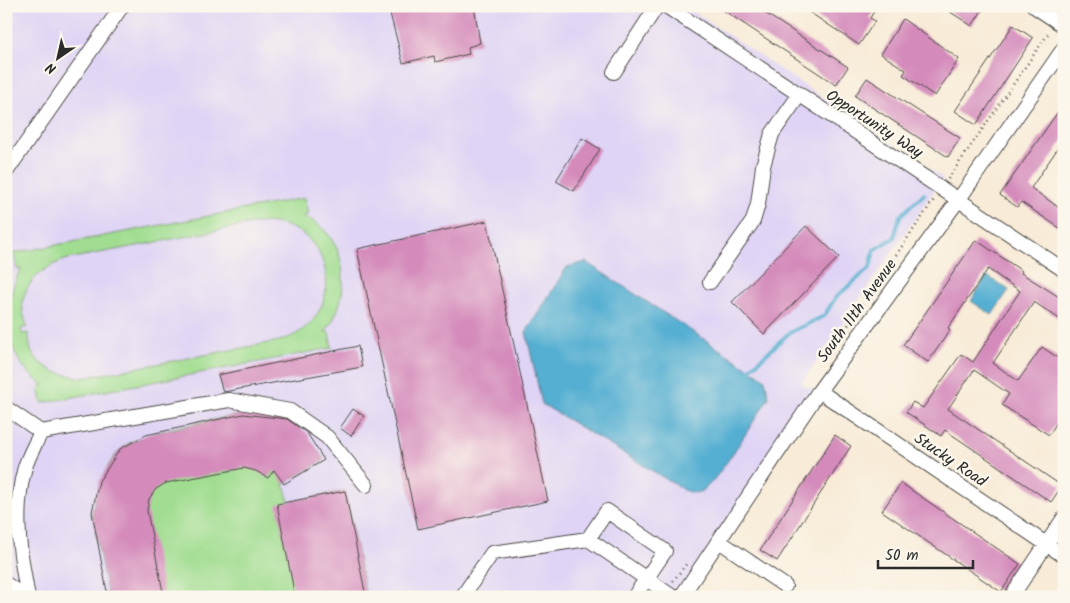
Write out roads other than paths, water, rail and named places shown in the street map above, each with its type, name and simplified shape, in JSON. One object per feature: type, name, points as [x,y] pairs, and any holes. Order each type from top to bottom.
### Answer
[{"type":"street","points":[[6,172],[122,6]]},
{"type":"street","points":[[614,72],[657,6]]},
{"type":"street","name":"Opportunity Way","points":[[666,6],[959,198],[1064,270]]},
{"type":"street","points":[[1034,6],[1060,23]]},
{"type":"street","name":"South 11th Avenue","points":[[681,597],[819,391],[959,198],[1064,48]]},
{"type":"street","points":[[710,282],[753,221],[758,204],[762,166],[772,134],[800,94]]},
{"type":"street","name":"Stucky Road","points":[[819,391],[1064,556]]},
{"type":"street","points":[[6,408],[41,432],[229,400],[290,411],[327,437],[366,485]]},
{"type":"street","points":[[27,597],[18,546],[19,503],[24,470],[41,432]]},
{"type":"street","points":[[588,539],[607,512],[665,551],[634,597]]},
{"type":"street","points":[[1011,597],[1064,518]]},
{"type":"street","points":[[462,597],[492,553],[588,539],[673,597]]},
{"type":"street","points":[[719,541],[785,586]]},
{"type":"street","points":[[6,584],[27,597]]},
{"type":"water","points":[[586,262],[765,379],[769,397],[717,476],[702,491],[693,493],[684,490],[542,404],[526,332],[567,267]]},
{"type":"water","points":[[987,276],[1009,290],[992,315],[971,301]]},
{"type":"waterway","points":[[750,369],[789,333],[824,316],[836,297],[870,268],[874,250],[894,238],[900,216],[924,194]]}]
